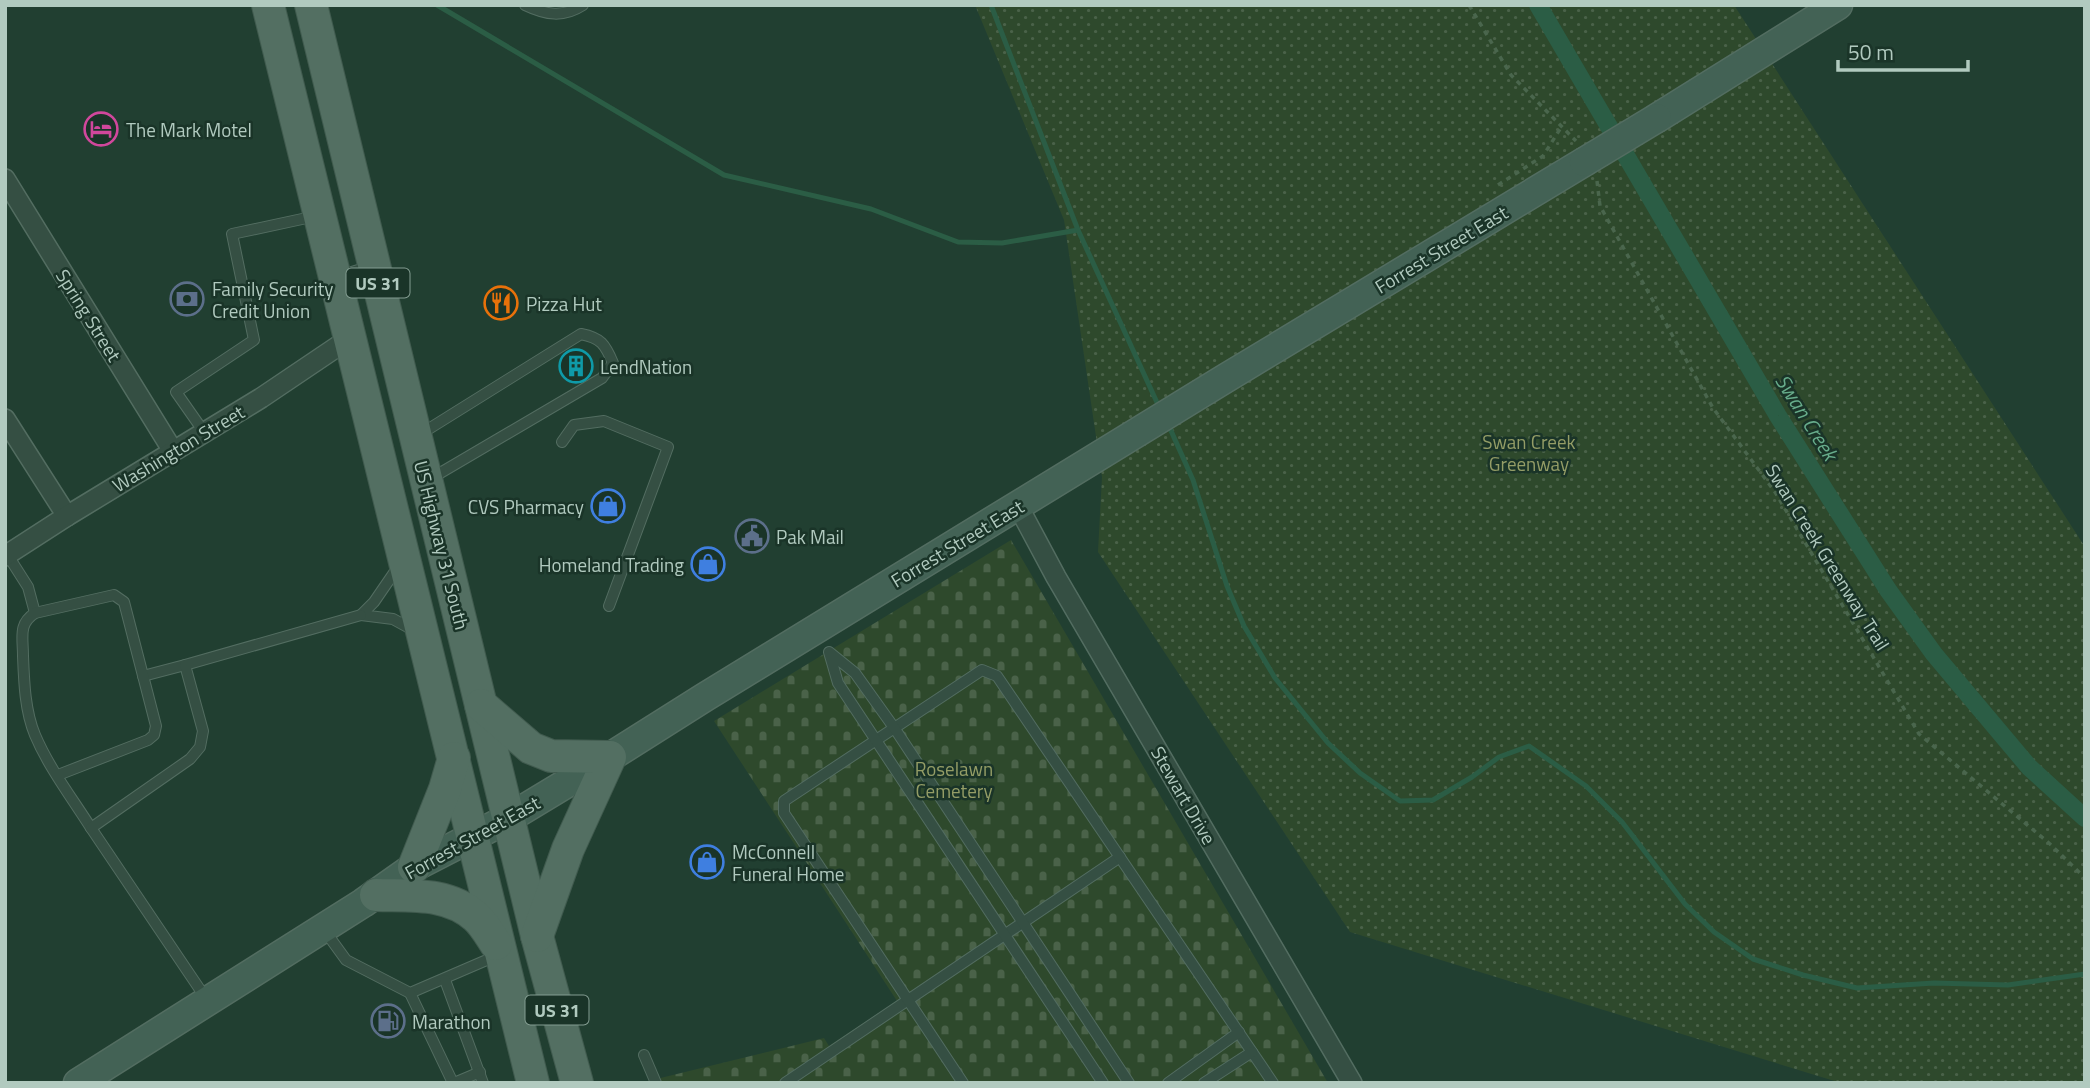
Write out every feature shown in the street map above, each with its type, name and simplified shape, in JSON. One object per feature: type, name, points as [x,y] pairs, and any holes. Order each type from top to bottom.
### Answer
[{"type":"main road","name":"US Highway 31 South","points":[[268,5],[350,338],[418,545],[481,705],[537,936],[577,1083]]},
{"type":"main road","name":"US Highway 31 South","points":[[311,5],[426,481],[418,545],[424,637],[533,1083]]},
{"type":"main road","points":[[481,705],[531,748],[551,755],[610,757],[568,849],[537,936]]},
{"type":"main road","points":[[414,867],[445,789],[454,758]]},
{"type":"main road","points":[[376,895],[436,897],[458,904],[478,918],[499,951]]},
{"type":"street","name":"Forrest Street East","points":[[78,1083],[376,895],[414,867],[509,818],[610,757],[822,641],[1018,506],[1226,378],[1579,150],[1657,118],[1838,5]]},
{"type":"street","name":"Spring Street","points":[[5,179],[173,451]]},
{"type":"street","name":"Washington Street","points":[[6,555],[261,398],[350,338]]},
{"type":"street","points":[[5,419],[67,516]]},
{"type":"street","name":"Stewart Drive","points":[[1018,506],[1056,577],[1352,1083]]},
{"type":"lane","points":[[526,5],[553,15],[565,14],[583,5]]},
{"type":"lane","points":[[204,432],[176,391],[254,340],[232,234],[320,215]]},
{"type":"lane","points":[[335,277],[374,265]]},
{"type":"lane","points":[[416,437],[581,334],[597,337],[613,363],[603,378],[426,481]]},
{"type":"lane","points":[[562,442],[574,425],[604,421],[668,447],[610,606]]},
{"type":"lane","points":[[361,615],[418,545]]},
{"type":"lane","points":[[6,555],[28,587],[35,613]]},
{"type":"lane","points":[[58,775],[148,740],[154,734],[156,726],[124,603],[114,595],[35,613],[26,619],[23,626],[24,673],[28,711],[35,735],[58,775],[208,1002]]},
{"type":"lane","points":[[143,676],[361,615],[393,620],[424,637]]},
{"type":"lane","points":[[822,641],[856,673],[895,729],[1129,1083]]},
{"type":"lane","points":[[822,641],[838,683],[1103,1083]]},
{"type":"lane","points":[[91,828],[190,758],[200,747],[203,731],[185,665]]},
{"type":"lane","points":[[963,1083],[784,813],[784,801],[982,670],[998,676],[1273,1083]]},
{"type":"lane","points":[[785,1083],[798,1079],[907,999],[1120,856]]},
{"type":"lane","points":[[323,929],[346,960],[410,993],[454,1083],[480,1072]]},
{"type":"lane","points":[[410,993],[445,980],[499,951]]},
{"type":"lane","points":[[445,980],[483,1083]]},
{"type":"lane","points":[[1168,1083],[1239,1032]]},
{"type":"lane","points":[[1204,1083],[1252,1052]]},
{"type":"lane","points":[[645,1055],[656,1083]]},
{"type":"path","points":[[1469,5],[1511,75],[1579,150]]},
{"type":"path","name":"Swan Creek Greenway Trail","points":[[1600,206],[1713,408],[1775,492],[1919,734],[2050,844],[2085,878]]},
{"type":"green space","name":"Swan Creek Greenway","points":[[975,5],[1734,5],[2085,547],[2085,1083],[1841,1083],[1350,932],[1098,552],[1102,477],[1064,220]]},
{"type":"green space","name":"Roselawn Cemetery","points":[[1011,540],[1328,1083],[640,1083],[824,1038],[829,1046],[897,1001],[714,721]]},
{"type":"waterway","points":[[437,5],[724,175],[871,209],[958,242],[1002,243],[1078,230]]},
{"type":"waterway","points":[[991,5],[1078,230],[1160,409]]},
{"type":"waterway","name":"Swan Creek","points":[[1538,5],[1778,416],[1888,590],[1934,654],[2029,767],[2085,818]]},
{"type":"waterway","points":[[1168,424],[1193,480],[1227,586],[1244,626],[1275,678],[1328,743],[1360,773],[1400,801],[1433,800],[1499,757],[1529,746],[1586,786],[1622,822],[1685,904],[1714,932],[1753,959],[1857,988],[1934,983],[2008,985],[2085,974]]},
{"type":"place","name":"The Mark Motel","points":[[101,129]]},
{"type":"place","name":"Family Security Credit Union","points":[[187,299]]},
{"type":"place","name":"Pizza Hut","points":[[501,303]]},
{"type":"place","name":"LendNation","points":[[576,366]]},
{"type":"place","name":"CVS Pharmacy","points":[[608,506]]},
{"type":"place","name":"Pak Mail","points":[[752,536]]},
{"type":"place","name":"Homeland Trading","points":[[708,564]]},
{"type":"place","name":"McConnell Funeral Home","points":[[707,862]]},
{"type":"place","name":"Marathon","points":[[388,1021]]}]
